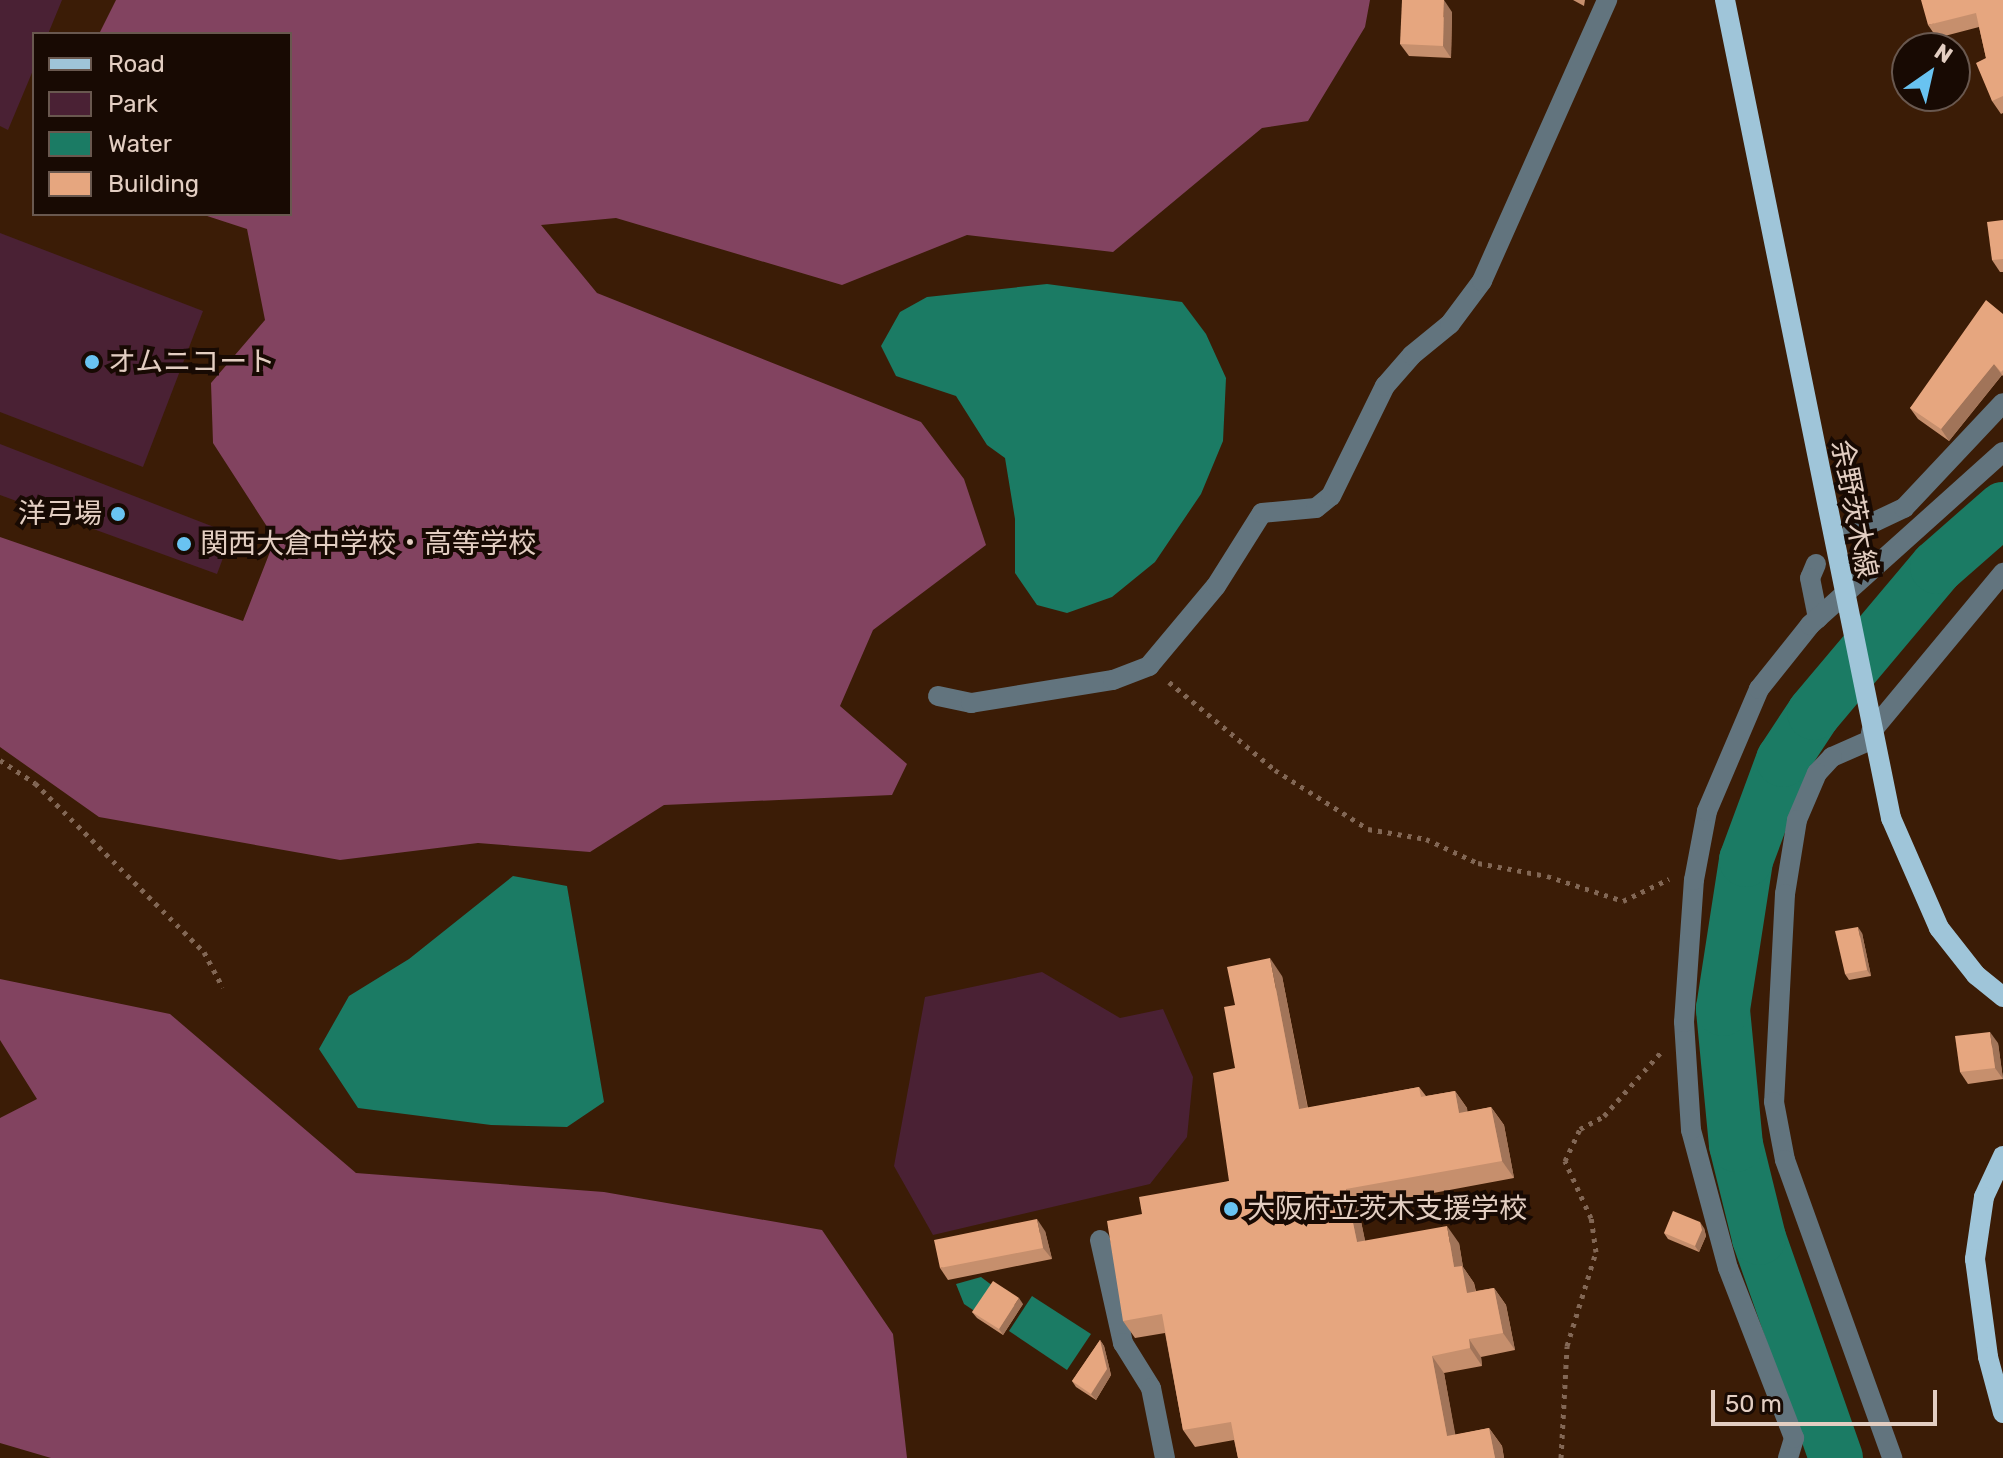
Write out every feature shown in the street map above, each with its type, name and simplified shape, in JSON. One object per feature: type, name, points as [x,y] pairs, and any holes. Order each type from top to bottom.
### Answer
[{"type":"main road","name":"余野茨木線","points":[[1725,0],[1842,593],[1891,818],[1913,877],[1939,928],[1976,975],[2003,997]]},
{"type":"main road","points":[[2003,1156],[1984,1197],[1975,1259],[1988,1357],[2003,1413]]},
{"type":"street","points":[[938,696],[971,703],[1113,680],[1149,666],[1216,586],[1262,513],[1316,508],[1331,496],[1385,386],[1467,306],[1607,0]]},
{"type":"street","points":[[1851,533],[1904,508],[2003,403]]},
{"type":"street","points":[[1788,1458],[1794,1438],[1708,1204],[1691,1130],[1684,1022],[1696,868],[1707,811],[1727,752],[1759,689],[1818,618],[2003,452]]},
{"type":"street","points":[[1816,564],[1810,578],[1818,618]]},
{"type":"street","points":[[1892,1458],[1785,1160],[1774,1102],[1785,894],[1797,820],[1817,773],[1832,757],[1872,735],[2003,573]]},
{"type":"street","points":[[1100,1240],[1123,1343],[1151,1388],[1165,1458]]},
{"type":"path","points":[[1149,666],[1275,770],[1368,829],[1426,839],[1478,863],[1547,876],[1623,901],[1696,868]]},
{"type":"path","points":[[0,760],[35,783],[204,952],[223,987]]},
{"type":"path","points":[[1561,1458],[1567,1346],[1596,1252],[1597,1235],[1565,1161],[1580,1129],[1616,1105],[1684,1022]]},
{"type":"green space","points":[[0,0],[62,0],[49,32],[32,32],[32,73],[8,130],[0,126]]},
{"type":"green space","name":"オムニコート","points":[[0,233],[203,311],[143,467],[0,412]]},
{"type":"green space","name":"洋弓場","points":[[0,444],[232,534],[217,574],[0,495]]},
{"type":"green space","points":[[1042,972],[1120,1018],[1163,1009],[1193,1077],[1187,1137],[1150,1184],[933,1235],[894,1166],[925,997]]},
{"type":"shaded area","points":[[116,0],[1370,0],[1365,27],[1308,121],[1262,128],[1113,252],[967,235],[842,285],[616,218],[541,225],[597,293],[921,422],[964,479],[986,545],[873,630],[840,706],[907,764],[892,795],[664,805],[590,852],[478,843],[340,860],[99,817],[0,747],[0,537],[243,621],[275,539],[213,443],[211,383],[265,320],[247,229],[207,216],[292,216],[292,32],[100,32]]},
{"type":"shaded area","points":[[0,979],[170,1014],[356,1173],[604,1192],[822,1230],[893,1334],[907,1458],[51,1458],[0,1443],[0,1118],[37,1099],[0,1040]]},
{"type":"water","points":[[1047,284],[1182,302],[1206,334],[1226,378],[1223,441],[1201,494],[1155,562],[1112,597],[1067,613],[1037,605],[1015,573],[1015,519],[1005,458],[987,445],[956,396],[896,376],[881,346],[900,312],[927,297]]},
{"type":"water","points":[[513,876],[567,886],[604,1102],[567,1127],[491,1125],[358,1108],[319,1049],[349,996],[409,959]]},
{"type":"water","points":[[981,1277],[993,1286],[976,1312],[964,1304],[956,1284]]},
{"type":"water","points":[[1032,1296],[1091,1334],[1067,1370],[1009,1331]]},
{"type":"building","points":[[1402,0],[1444,0],[1443,46],[1400,44]]},
{"type":"building","points":[[1921,0],[2003,0],[2003,96],[1992,101],[1976,63],[1986,58],[1976,13],[1928,25]]},
{"type":"building","points":[[2003,220],[2003,259],[1992,260],[1987,222]]},
{"type":"building","points":[[1986,300],[2003,314],[2003,370],[2001,372],[1994,364],[1941,429],[1910,408]]},
{"type":"building","points":[[1858,927],[1867,970],[1845,974],[1835,931]]},
{"type":"building","points":[[1270,958],[1299,1109],[1419,1087],[1421,1097],[1455,1091],[1459,1113],[1491,1107],[1502,1161],[1346,1189],[1357,1242],[1447,1226],[1454,1267],[1462,1266],[1467,1293],[1494,1288],[1503,1333],[1469,1339],[1470,1348],[1432,1356],[1447,1436],[1489,1428],[1495,1458],[1238,1458],[1231,1422],[1183,1430],[1162,1314],[1123,1321],[1107,1221],[1142,1214],[1139,1197],[1229,1181],[1213,1073],[1235,1068],[1224,1007],[1235,1005],[1227,967]]},
{"type":"building","points":[[1990,1032],[1995,1068],[1960,1072],[1955,1036]]},
{"type":"building","points":[[1673,1211],[1700,1222],[1702,1230],[1695,1246],[1664,1233]]},
{"type":"building","points":[[1037,1219],[1043,1248],[940,1268],[934,1240]]},
{"type":"building","points":[[993,1281],[1019,1298],[999,1329],[972,1312]]},
{"type":"building","points":[[1100,1340],[1107,1369],[1091,1394],[1072,1381]]},
{"type":"waterway","points":[[1836,1458],[1759,1238],[1736,1145],[1723,1009],[1746,860],[1783,760],[1814,713],[1937,567],[2003,509]]},
{"type":"place","name":"オムニコート","points":[[92,362]]},
{"type":"place","name":"洋弓場","points":[[118,514]]},
{"type":"place","name":"関西大倉中学校・高等学校","points":[[184,544]]},
{"type":"place","name":"大阪府立茨木支援学校","points":[[1231,1209]]}]
